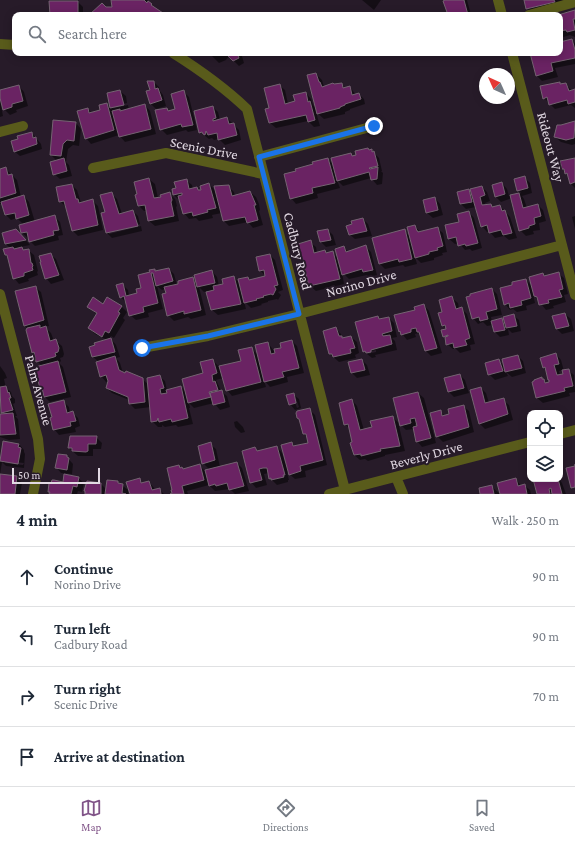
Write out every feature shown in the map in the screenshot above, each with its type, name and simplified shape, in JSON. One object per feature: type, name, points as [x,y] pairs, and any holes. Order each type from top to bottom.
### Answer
[{"type":"street","points":[[498,0],[501,12]]},
{"type":"street","points":[[540,12],[575,2]]},
{"type":"street","points":[[0,44],[12,45]]},
{"type":"street","name":"Cadbury Road","points":[[178,56],[205,73],[235,97],[247,109],[345,490]]},
{"type":"street","name":"Rideout Way","points":[[513,56],[562,245],[572,267],[575,295]]},
{"type":"street","points":[[0,132],[23,126]]},
{"type":"street","points":[[259,157],[374,126]]},
{"type":"street","name":"Scenic Drive","points":[[93,168],[166,153],[263,174]]},
{"type":"street","name":"Norino Drive","points":[[142,348],[208,336],[299,314],[562,245]]},
{"type":"street","name":"Palm Avenue","points":[[0,294],[38,439],[40,459],[33,494]]},
{"type":"street","points":[[563,433],[575,430]]},
{"type":"street","name":"Beverly Drive","points":[[329,494],[527,443]]},
{"type":"street","points":[[396,477],[403,494]]},
{"type":"building","points":[[111,0],[144,0],[147,3],[148,1],[152,4],[151,5],[162,12],[92,12],[102,3],[106,7],[112,7]]},
{"type":"building","points":[[464,0],[467,12],[447,12],[443,1]]},
{"type":"building","points":[[524,0],[554,0],[555,2],[526,9]]},
{"type":"building","points":[[49,1],[78,1],[78,12],[50,12]]},
{"type":"building","points":[[575,10],[575,19],[573,19],[575,30],[567,32],[566,30],[563,30],[563,14]]},
{"type":"building","points":[[572,39],[575,50],[575,58],[551,63],[553,71],[536,76],[531,56],[563,56],[563,41]]},
{"type":"building","points":[[228,56],[238,56],[239,58],[233,61]]},
{"type":"building","points":[[316,73],[322,87],[333,83],[342,83],[343,88],[350,86],[352,95],[359,93],[361,99],[345,104],[340,108],[317,114],[307,75]]},
{"type":"building","points":[[147,81],[154,81],[155,89],[158,88],[162,100],[150,104],[146,91],[150,90]]},
{"type":"building","points":[[560,82],[560,84],[566,83],[569,91],[575,89],[575,102],[568,104],[567,100],[549,105],[547,97],[543,99],[540,86]]},
{"type":"building","points":[[280,84],[285,104],[295,101],[293,95],[306,92],[315,120],[308,122],[306,115],[269,123],[265,109],[269,108],[264,88]]},
{"type":"building","points":[[19,85],[23,101],[12,104],[12,107],[3,110],[0,90]]},
{"type":"building","points":[[120,90],[124,105],[110,108],[107,93]]},
{"type":"building","points":[[184,90],[193,125],[182,127],[181,124],[160,130],[155,110],[167,108],[168,111],[175,109],[171,94]]},
{"type":"building","points":[[107,103],[114,130],[85,139],[77,111],[88,108],[89,113],[100,110],[99,105]]},
{"type":"building","points":[[145,104],[151,129],[119,137],[112,111],[120,109],[120,111]]},
{"type":"building","points":[[213,106],[216,118],[213,119],[213,121],[227,117],[229,124],[234,123],[237,135],[218,140],[217,133],[208,135],[206,131],[205,135],[202,132],[199,133],[194,111]]},
{"type":"building","points":[[53,120],[76,122],[74,141],[67,140],[63,144],[61,156],[50,155]]},
{"type":"building","points":[[575,121],[574,138],[566,140],[554,137],[557,125]]},
{"type":"building","points":[[32,132],[33,138],[36,137],[37,144],[14,152],[11,141],[18,139],[17,136]]},
{"type":"building","points":[[368,148],[369,150],[372,149],[372,152],[374,151],[378,166],[369,168],[378,167],[377,179],[371,180],[369,172],[337,181],[331,158],[351,153],[352,156],[356,155],[355,151]]},
{"type":"building","points":[[64,158],[67,171],[53,175],[50,162]]},
{"type":"building","points":[[328,158],[335,183],[312,188],[313,193],[290,199],[284,174],[313,164],[312,162]]},
{"type":"building","points":[[575,158],[575,182],[570,184],[567,173],[565,174],[564,169],[562,169],[560,161]]},
{"type":"building","points":[[6,167],[8,175],[12,174],[16,193],[0,198],[0,169]]},
{"type":"building","points":[[525,176],[528,188],[517,191],[514,179]]},
{"type":"building","points":[[149,178],[154,198],[161,197],[160,195],[170,192],[174,216],[148,221],[145,205],[138,206],[134,182]]},
{"type":"building","points":[[187,179],[189,189],[197,187],[198,190],[201,190],[200,186],[209,183],[216,208],[193,216],[192,212],[183,214],[178,196],[182,195],[182,193],[173,195],[172,189],[176,188],[174,182]]},
{"type":"building","points":[[502,182],[505,194],[495,197],[492,185]]},
{"type":"building","points":[[72,184],[76,199],[78,199],[79,203],[93,199],[98,225],[72,231],[64,201],[59,202],[56,187]]},
{"type":"building","points":[[229,185],[232,196],[250,191],[256,205],[254,205],[258,220],[247,223],[245,217],[223,221],[214,186]]},
{"type":"building","points":[[482,186],[485,195],[480,197],[482,205],[491,204],[492,207],[500,205],[502,211],[505,210],[512,233],[503,235],[501,230],[489,233],[487,225],[481,227],[470,189]]},
{"type":"building","points":[[469,189],[472,202],[460,204],[457,192]]},
{"type":"building","points":[[112,192],[119,214],[133,210],[138,226],[106,233],[101,213],[105,212],[100,195]]},
{"type":"building","points":[[519,193],[523,208],[538,204],[541,216],[534,218],[535,224],[529,226],[529,228],[519,231],[510,195]]},
{"type":"building","points":[[24,195],[29,215],[16,219],[15,213],[5,215],[1,202]]},
{"type":"building","points":[[435,197],[438,210],[426,213],[423,200]]},
{"type":"building","points":[[469,211],[478,243],[458,246],[456,237],[448,239],[445,225],[459,222],[457,214]]},
{"type":"building","points":[[55,215],[59,230],[53,231],[54,235],[29,242],[27,232],[21,233],[19,225]]},
{"type":"building","points":[[363,218],[367,231],[349,235],[346,226],[352,224],[351,221]]},
{"type":"building","points":[[415,225],[418,232],[438,227],[443,246],[437,248],[438,250],[429,252],[429,254],[415,258],[407,227]]},
{"type":"building","points":[[16,229],[26,240],[5,244],[2,233]]},
{"type":"building","points":[[328,229],[331,240],[320,242],[317,231]]},
{"type":"building","points":[[405,229],[412,259],[399,262],[398,259],[379,264],[372,238]]},
{"type":"building","points":[[311,240],[314,253],[325,250],[326,253],[333,251],[340,279],[309,286],[298,244]]},
{"type":"building","points":[[366,245],[373,270],[363,272],[362,269],[342,275],[335,249],[344,246],[346,252]]},
{"type":"building","points":[[13,247],[14,249],[22,247],[23,250],[29,249],[33,270],[24,273],[24,276],[13,279],[7,255],[5,255],[3,249]]},
{"type":"building","points":[[51,253],[59,275],[45,279],[39,256]]},
{"type":"building","points":[[270,254],[278,285],[274,286],[276,289],[273,295],[263,296],[264,297],[256,299],[257,300],[244,303],[238,279],[248,277],[249,280],[265,276],[264,270],[259,271],[256,257]]},
{"type":"building","points":[[169,268],[173,281],[156,286],[153,273],[151,273],[158,303],[143,307],[144,312],[129,316],[124,296],[120,298],[116,285],[123,283],[126,296],[137,293],[136,289],[141,288],[138,275],[150,272],[149,270],[155,269],[155,271]]},
{"type":"building","points":[[212,270],[215,283],[197,287],[194,275]]},
{"type":"building","points":[[559,272],[563,289],[559,290],[562,297],[548,300],[549,303],[539,305],[537,297],[534,296],[529,277],[543,273],[544,276]]},
{"type":"building","points":[[234,276],[241,304],[211,310],[206,292],[214,290],[213,286],[223,284],[222,279]]},
{"type":"building","points":[[193,277],[201,310],[184,314],[184,311],[167,316],[162,294],[166,293],[164,287],[178,284],[178,281]]},
{"type":"building","points":[[526,279],[531,298],[521,301],[522,305],[510,308],[509,303],[504,305],[500,288],[512,285],[512,282]]},
{"type":"building","points":[[36,286],[44,320],[24,326],[15,291]]},
{"type":"building","points":[[492,288],[497,309],[486,312],[488,319],[480,321],[479,317],[472,319],[466,297],[470,296],[470,294]]},
{"type":"building","points":[[452,296],[456,309],[462,307],[470,338],[465,340],[467,345],[454,348],[453,343],[446,345],[445,337],[448,335],[443,337],[441,330],[446,329],[445,325],[442,326],[438,313],[442,312],[439,300]]},
{"type":"building","points":[[93,297],[103,304],[107,297],[122,306],[118,312],[120,313],[109,333],[105,331],[102,337],[88,328],[97,313],[87,307]]},
{"type":"building","points":[[424,304],[437,348],[425,351],[419,332],[417,332],[416,328],[411,329],[411,332],[401,335],[394,315],[415,310],[414,307]]},
{"type":"building","points":[[565,313],[569,326],[556,329],[552,316]]},
{"type":"building","points":[[514,314],[517,326],[506,328],[503,317]]},
{"type":"building","points":[[378,316],[379,319],[389,317],[392,331],[382,334],[383,336],[390,335],[392,344],[371,350],[371,352],[363,352],[355,322]]},
{"type":"building","points":[[502,318],[505,330],[494,332],[491,321]]},
{"type":"building","points":[[40,325],[40,328],[46,326],[50,341],[56,339],[59,348],[58,352],[55,353],[56,356],[36,362],[26,330],[27,328]]},
{"type":"building","points":[[336,327],[339,336],[342,336],[342,338],[351,336],[355,348],[350,349],[351,353],[333,357],[332,354],[329,354],[323,331]]},
{"type":"building","points":[[111,338],[115,352],[92,357],[89,347],[95,345],[94,343]]},
{"type":"building","points":[[292,340],[299,368],[282,372],[284,377],[264,382],[255,345],[268,342],[271,354],[275,353],[274,349],[281,348],[280,343]]},
{"type":"building","points":[[252,347],[261,382],[226,391],[219,366],[241,361],[238,350]]},
{"type":"building","points":[[556,353],[559,364],[554,365],[557,375],[563,374],[562,370],[569,369],[573,386],[564,388],[565,391],[536,398],[532,382],[542,377],[545,383],[549,382],[545,367],[543,368],[540,358]]},
{"type":"building","points":[[518,355],[522,368],[505,372],[502,359]]},
{"type":"building","points":[[115,356],[119,370],[125,373],[126,371],[143,378],[145,402],[129,404],[128,397],[106,388],[108,381],[106,375],[100,377],[96,362]]},
{"type":"building","points":[[213,359],[217,373],[212,375],[213,382],[215,381],[218,390],[209,392],[211,397],[188,403],[182,379],[203,373],[200,362]]},
{"type":"building","points":[[362,359],[365,370],[351,373],[348,362]]},
{"type":"building","points":[[499,359],[503,371],[488,375],[485,363]]},
{"type":"building","points":[[58,361],[66,392],[44,397],[42,388],[40,389],[35,367]]},
{"type":"building","points":[[460,374],[464,388],[448,392],[444,378]]},
{"type":"building","points":[[160,375],[164,388],[160,389],[161,394],[167,393],[166,390],[181,386],[188,418],[172,422],[171,419],[159,422],[158,418],[157,421],[151,422],[147,378]]},
{"type":"building","points":[[6,386],[11,398],[9,398],[13,410],[1,413],[0,387]]},
{"type":"building","points":[[481,387],[485,403],[504,398],[508,414],[479,424],[470,390]]},
{"type":"building","points":[[222,390],[225,402],[213,405],[210,393]]},
{"type":"building","points":[[418,392],[431,438],[416,442],[413,427],[417,426],[415,418],[410,419],[411,423],[400,426],[393,398]]},
{"type":"building","points":[[294,393],[296,403],[289,405],[286,395]]},
{"type":"building","points":[[352,399],[360,430],[372,427],[370,421],[393,416],[400,446],[380,449],[381,451],[361,456],[361,454],[354,455],[350,443],[352,442],[348,424],[344,425],[339,403]]},
{"type":"building","points":[[64,400],[67,413],[73,411],[76,421],[70,422],[71,426],[53,430],[50,418],[52,417],[48,404]]},
{"type":"building","points":[[464,405],[469,427],[436,437],[430,413],[441,410],[442,416],[449,414],[448,409]]},
{"type":"building","points":[[310,408],[323,460],[300,466],[301,471],[289,475],[281,445],[292,442],[293,446],[308,443],[306,434],[303,434],[296,413],[297,411]]},
{"type":"building","points":[[13,413],[16,434],[0,435],[0,414]]},
{"type":"building","points":[[70,436],[97,436],[96,444],[88,444],[88,451],[86,452],[72,451],[72,448],[68,448]]},
{"type":"building","points":[[3,441],[19,444],[18,447],[21,448],[18,464],[0,461]]},
{"type":"building","points":[[211,442],[215,460],[202,464],[198,446]]},
{"type":"building","points":[[277,446],[285,475],[283,475],[284,477],[271,480],[271,478],[269,479],[267,468],[263,468],[259,469],[262,480],[250,483],[242,451],[255,447],[257,451]]},
{"type":"building","points":[[58,454],[67,455],[69,458],[67,470],[55,468]]},
{"type":"building","points":[[237,462],[244,486],[229,490],[227,483],[209,486],[205,470]]},
{"type":"building","points":[[200,464],[204,480],[182,486],[184,494],[170,494],[172,493],[172,490],[167,468],[179,465],[180,468],[182,467],[183,469]]},
{"type":"building","points":[[575,466],[575,487],[571,488],[566,468]]},
{"type":"building","points":[[0,474],[17,476],[15,494],[0,494]]},
{"type":"building","points":[[64,474],[79,477],[77,487],[73,486],[71,494],[49,494],[49,483],[51,483],[52,480],[63,482]]},
{"type":"building","points":[[140,478],[141,483],[149,481],[152,490],[160,488],[161,494],[130,494],[126,482]]},
{"type":"building","points":[[516,478],[518,486],[525,484],[527,494],[500,494],[497,483]]},
{"type":"building","points":[[107,480],[118,481],[118,483],[123,484],[122,493],[126,494],[105,494]]},
{"type":"building","points":[[87,481],[101,483],[101,494],[85,494],[84,491]]},
{"type":"building","points":[[534,482],[559,482],[562,494],[552,494],[551,488],[549,489],[550,494],[537,494]]},
{"type":"building","points":[[492,485],[494,494],[480,494],[479,488]]},
{"type":"route","points":[[142,348],[208,336],[299,314],[259,157],[374,126]]}]
